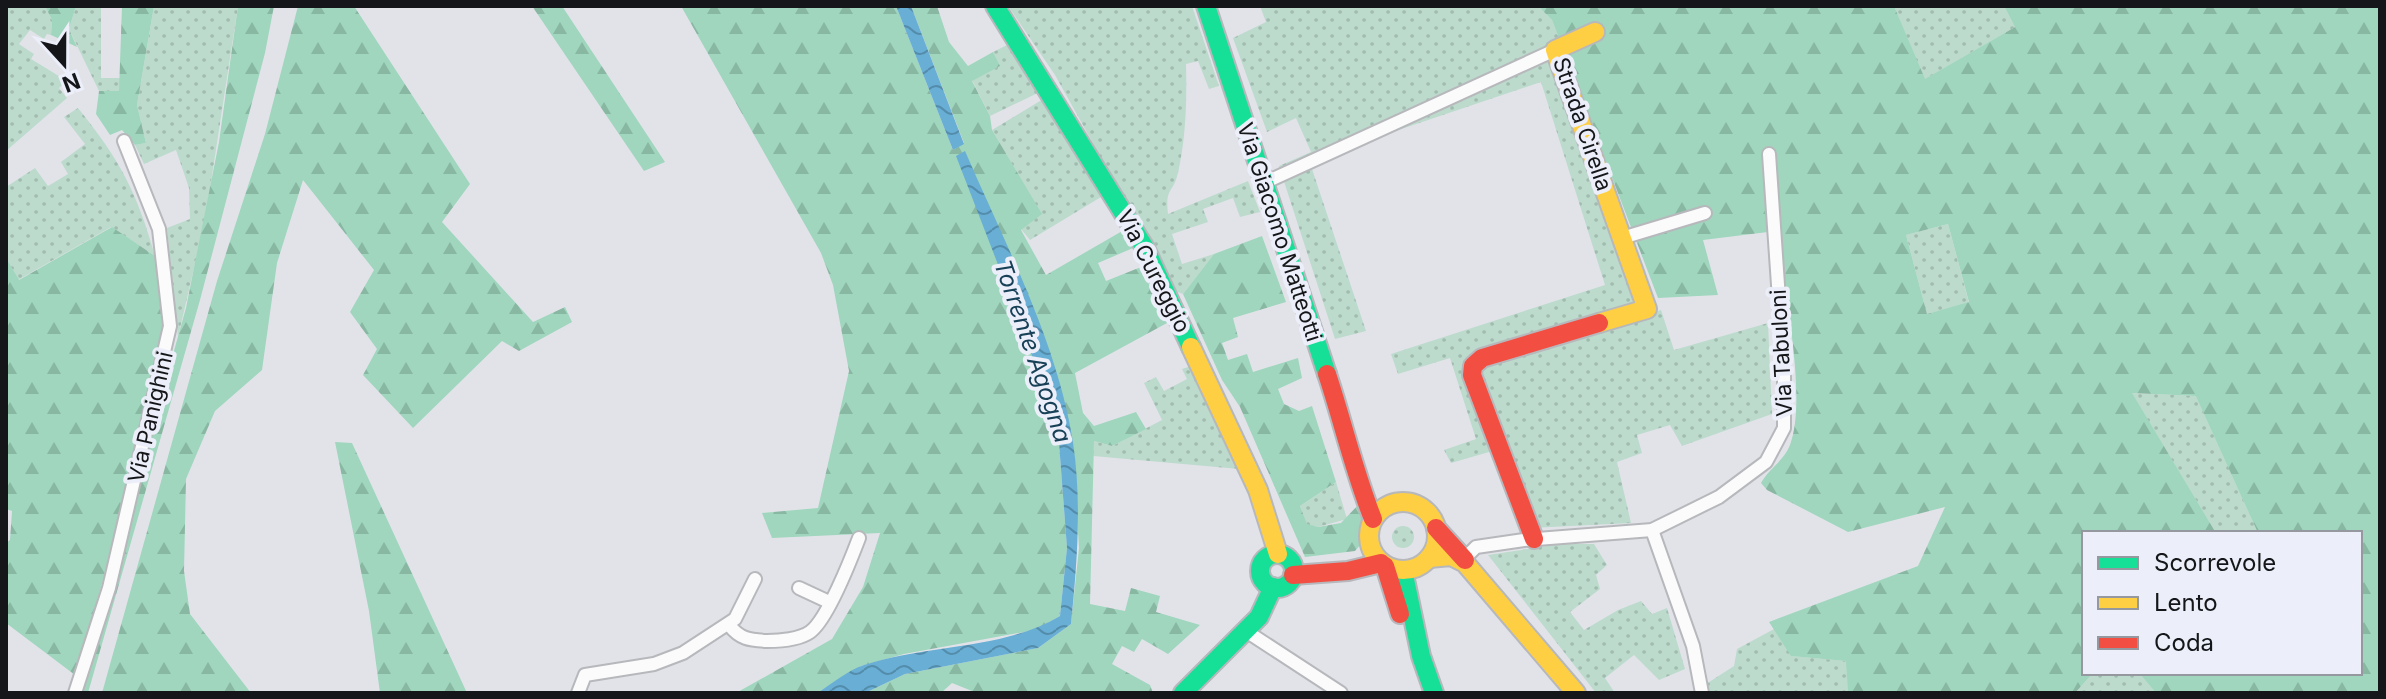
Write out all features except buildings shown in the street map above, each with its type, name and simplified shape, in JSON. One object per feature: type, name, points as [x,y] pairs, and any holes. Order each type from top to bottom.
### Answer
[{"type":"main road","name":"Via Cureggio","points":[[995,6],[1145,248],[1258,490],[1278,554]]},
{"type":"main road","name":"Via Giacomo Matteotti","points":[[1206,6],[1354,457],[1356,476],[1373,519]]},
{"type":"main road","name":"Strada Cirella","points":[[1534,539],[1472,375],[1473,366],[1482,358],[1647,309],[1555,50],[1595,32]]},
{"type":"main road","name":"Via Giacomo Matteotti","points":[[1354,457],[1373,489],[1389,505]]},
{"type":"main road","points":[[1434,693],[1421,656],[1404,624],[1385,562],[1369,534],[1373,519],[1389,505],[1415,505],[1428,514],[1436,528],[1576,693]]},
{"type":"main road","points":[[1293,575],[1348,571],[1385,562],[1420,566],[1429,558],[1436,544],[1436,528]]},
{"type":"main road","points":[[1278,554],[1290,560],[1293,575],[1286,585],[1273,587],[1264,582],[1260,570],[1266,558],[1278,554]]},
{"type":"main road","points":[[1429,558],[1451,556],[1465,560]]},
{"type":"main road","points":[[1192,689],[1259,617],[1273,587]]},
{"type":"street","points":[[1264,183],[1555,50]]},
{"type":"street","name":"Via Panighini","points":[[75,693],[109,588],[170,326],[159,229],[124,141]]},
{"type":"street","name":"Via Tabuloni","points":[[1465,560],[1476,547],[1652,530],[1747,479],[1766,462],[1784,428],[1784,372],[1769,154]]},
{"type":"street","points":[[1622,238],[1705,213]]},
{"type":"street","points":[[1652,530],[1693,646],[1702,693]]},
{"type":"street","points":[[729,625],[738,636],[749,640],[775,641],[806,635],[819,625],[848,568],[859,538]]},
{"type":"street","points":[[578,693],[585,675],[654,664],[683,653],[729,625],[755,579]]},
{"type":"street","points":[[799,588],[829,602]]},
{"type":"street","points":[[1246,631],[1341,693]]},
{"type":"green space","points":[[6,6],[45,6],[52,20],[51,35],[47,34],[44,39],[30,30],[19,44],[34,54],[31,59],[67,81],[59,88],[67,98],[6,151]]},
{"type":"green space","points":[[45,6],[76,6],[69,29],[77,47],[51,35],[52,20]]},
{"type":"green space","points":[[76,6],[101,6],[101,78],[121,78],[119,91],[99,91],[69,29]]},
{"type":"green space","points":[[122,6],[154,6],[137,105],[146,143],[135,145],[122,130],[110,135],[96,114],[99,91],[119,91]]},
{"type":"green space","points":[[154,6],[238,6],[205,221],[178,337],[167,228],[190,219],[189,188],[176,150],[144,164],[135,145],[146,143],[137,105]]},
{"type":"green space","points":[[238,6],[274,6],[265,53],[200,300],[88,693],[78,693],[186,308],[219,142]]},
{"type":"green space","points":[[298,6],[354,6],[470,184],[442,222],[533,322],[565,307],[572,322],[519,351],[502,341],[413,428],[363,375],[377,349],[350,312],[374,270],[303,180],[277,263],[262,370],[215,411],[186,479],[184,571],[190,614],[251,693],[102,693],[217,281],[265,134]]},
{"type":"green space","points":[[532,6],[562,6],[665,162],[644,171]]},
{"type":"green space","points":[[681,6],[896,6],[953,150],[964,143],[911,6],[937,6],[949,42],[968,66],[993,52],[1000,66],[972,81],[990,116],[992,130],[1042,214],[1021,230],[1046,275],[1124,230],[1133,248],[1098,263],[1106,281],[1141,267],[1167,323],[1075,373],[1083,413],[1094,426],[1136,412],[1146,429],[1112,446],[1094,441],[1090,604],[1125,611],[1131,588],[1160,596],[1156,612],[1200,625],[1168,654],[1142,639],[1134,652],[1122,646],[1112,664],[1150,685],[1153,693],[977,693],[952,683],[941,693],[865,693],[905,674],[1038,648],[1071,624],[1079,548],[1073,442],[1051,360],[1026,337],[1059,443],[1067,548],[1060,616],[1035,630],[904,654],[861,666],[817,693],[736,693],[832,639],[863,587],[880,533],[772,538],[762,513],[818,508],[849,371],[833,285],[821,253]]},
{"type":"green space","points":[[1008,6],[1192,6],[1219,86],[1209,89],[1198,61],[1186,64],[1183,146],[1176,180],[1169,195],[1168,214],[1248,181],[1260,212],[1240,217],[1233,198],[1203,209],[1208,222],[1172,234],[1182,264],[1214,254],[1183,294],[1175,291],[1055,75]]},
{"type":"green space","points":[[1260,6],[1538,6],[1552,20],[1571,69],[1638,304],[1472,354],[1477,369],[1661,310],[1674,350],[1768,323],[1772,414],[1682,446],[1670,425],[1637,435],[1642,453],[1617,462],[1631,523],[1531,528],[1503,448],[1451,463],[1444,450],[1476,439],[1450,358],[1398,374],[1391,354],[1605,285],[1541,82],[1336,151],[1312,169],[1366,331],[1335,339],[1279,166],[1311,152],[1296,118],[1267,132],[1233,38],[1266,22]]},
{"type":"green space","points":[[1538,6],[1894,6],[1925,79],[2015,27],[2004,6],[2380,6],[2380,693],[2156,693],[2141,675],[2362,675],[2362,531],[2257,531],[2196,396],[2132,393],[2215,531],[2082,531],[2082,675],[2091,675],[2075,693],[1848,693],[1846,661],[1791,656],[1769,622],[1918,566],[1945,507],[1848,532],[1767,490],[1761,483],[1784,456],[1795,424],[1795,370],[1776,231],[1703,240],[1718,295],[1658,298],[1552,20]],"holes":[[[1948,224],[1969,302],[1927,314],[1906,235]]]},
{"type":"green space","points":[[1894,6],[2004,6],[2015,27],[1924,80]]},
{"type":"green space","points":[[1011,43],[1042,91],[990,116],[972,80],[999,66],[993,52]]},
{"type":"green space","points":[[1045,98],[1106,194],[1030,240],[1021,229],[1041,214],[992,130]]},
{"type":"green space","points":[[78,108],[126,178],[155,256],[111,227],[18,280],[6,258],[6,187],[35,168],[48,186],[68,174],[61,162],[85,144],[64,117]]},
{"type":"green space","points":[[1948,224],[1969,303],[1927,314],[1906,235]]},
{"type":"green space","points":[[112,227],[155,256],[164,325],[122,516],[75,675],[6,623],[6,543],[10,540],[12,511],[6,509],[6,258],[19,280]]},
{"type":"green space","points":[[1262,236],[1286,302],[1233,318],[1238,337],[1222,343],[1228,360],[1247,354],[1253,372],[1298,358],[1302,378],[1278,389],[1284,404],[1299,411],[1312,406],[1336,482],[1300,506],[1307,524],[1318,527],[1341,523],[1359,504],[1366,528],[1363,540],[1355,551],[1305,557],[1240,407],[1222,380],[1183,294],[1214,254]]},
{"type":"green space","points":[[1191,366],[1239,469],[1093,456],[1094,441],[1112,446],[1162,420],[1144,383],[1156,377],[1164,391],[1187,379],[1182,369]]},
{"type":"green space","points":[[2131,393],[2197,396],[2257,531],[2215,531]]},
{"type":"green space","points":[[335,442],[352,443],[467,693],[380,693],[369,611]]},
{"type":"green space","points":[[1336,482],[1347,519],[1318,527],[1307,525],[1300,506]]},
{"type":"green space","points":[[1403,526],[1411,529],[1414,537],[1411,545],[1403,548],[1395,545],[1392,537],[1395,529]]},
{"type":"green space","points":[[1561,544],[1594,544],[1607,565],[1596,575],[1600,589],[1570,612],[1584,630],[1618,610],[1641,601],[1652,614],[1667,608],[1685,669],[1659,680],[1634,655],[1605,678],[1615,693],[1596,693],[1488,555]]},
{"type":"green space","points":[[1774,629],[1792,656],[1847,661],[1848,693],[1705,693],[1703,686],[1734,666],[1737,649]]},
{"type":"green space","points":[[2091,675],[2141,675],[2156,693],[2075,693]]},
{"type":"water","points":[[896,6],[911,6],[964,144],[953,150]]},
{"type":"water","name":"Torrente Agogna","points":[[965,151],[1028,294],[1065,404],[1073,442],[1078,511],[1071,624],[1038,648],[905,674],[865,693],[817,693],[864,665],[1014,635],[1060,616],[1067,548],[1059,443],[1026,337],[956,156]]},
{"type":"traffic: fast","points":[[995,6],[1145,248],[1191,347]]},
{"type":"traffic: fast","points":[[1206,6],[1327,374]]},
{"type":"traffic: fast","points":[[1277,554],[1289,559],[1294,571],[1289,583],[1277,588],[1265,583],[1260,571],[1265,559],[1277,554]]},
{"type":"traffic: fast","points":[[1403,570],[1421,656],[1434,693]]},
{"type":"traffic: fast","points":[[1183,693],[1259,617],[1273,587]]},
{"type":"traffic: slow","points":[[1595,32],[1555,50],[1647,309],[1599,323]]},
{"type":"traffic: slow","points":[[1191,347],[1258,490],[1278,554]]},
{"type":"traffic: slow","points":[[1403,502],[1427,512],[1437,536],[1427,560],[1403,570],[1379,560],[1369,536],[1379,512],[1403,502]]},
{"type":"traffic: slow","points":[[1429,558],[1451,556],[1465,563],[1576,693]]},
{"type":"traffic: jam","points":[[1534,539],[1472,375],[1473,366],[1482,358],[1599,323]]},
{"type":"traffic: jam","points":[[1327,374],[1373,519]]},
{"type":"traffic: jam","points":[[1436,528],[1465,560]]},
{"type":"traffic: jam","points":[[1293,575],[1348,571],[1381,563]]},
{"type":"traffic: jam","points":[[1385,566],[1400,614]]}]
